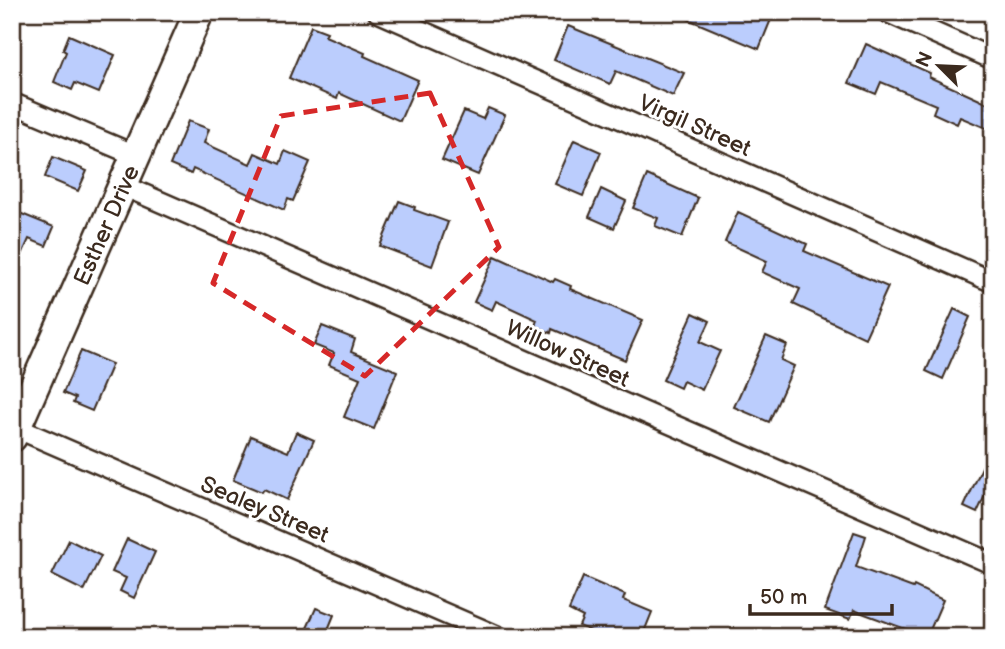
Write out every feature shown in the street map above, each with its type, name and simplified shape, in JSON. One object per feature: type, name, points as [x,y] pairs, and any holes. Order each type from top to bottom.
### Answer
[{"type":"street","name":"Esther Drive","points":[[14,430],[199,12]]},
{"type":"street","name":"Virgil Street","points":[[378,12],[993,282]]},
{"type":"street","points":[[887,12],[993,59]]},
{"type":"street","points":[[12,103],[137,156]]},
{"type":"street","name":"Willow Street","points":[[124,186],[993,564]]},
{"type":"street","name":"Sealey Street","points":[[14,430],[499,637]]},
{"type":"highlighted area","points":[[430,93],[499,247],[365,376],[213,283],[281,116]]},
{"type":"building","points":[[671,12],[774,12],[759,49]]},
{"type":"building","points":[[311,26],[327,32],[325,36],[365,53],[364,56],[418,80],[400,121],[339,93],[337,99],[289,78]]},
{"type":"building","points":[[568,26],[684,73],[673,96],[616,71],[610,84],[554,60]]},
{"type":"building","points":[[69,35],[115,55],[99,93],[75,83],[72,90],[54,82],[66,52],[63,50]]},
{"type":"building","points":[[866,44],[993,106],[993,131],[960,117],[957,124],[933,113],[936,105],[881,82],[876,94],[849,83]]},
{"type":"building","points":[[488,108],[505,115],[478,175],[442,160],[464,111],[483,119]]},
{"type":"building","points":[[188,121],[209,129],[204,143],[250,164],[255,153],[280,164],[285,151],[310,162],[293,201],[288,199],[284,210],[193,169],[191,174],[170,165]]},
{"type":"building","points":[[574,140],[601,152],[583,196],[555,184]]},
{"type":"building","points":[[53,157],[87,171],[78,191],[45,177]]},
{"type":"building","points":[[647,175],[698,198],[682,237],[655,226],[658,218],[633,208]]},
{"type":"building","points":[[601,189],[626,201],[614,228],[589,217]]},
{"type":"building","points":[[399,201],[415,207],[414,210],[448,222],[432,266],[380,246]]},
{"type":"building","points":[[12,210],[54,227],[46,246],[29,239],[12,277]]},
{"type":"building","points":[[738,212],[807,244],[804,251],[888,287],[865,338],[793,304],[800,289],[762,272],[767,261],[725,242]]},
{"type":"building","points":[[495,256],[553,282],[555,279],[571,286],[570,289],[643,320],[625,360],[552,329],[551,333],[535,326],[537,320],[496,301],[492,310],[474,302]]},
{"type":"building","points":[[954,309],[970,317],[943,379],[926,371]]},
{"type":"building","points":[[693,313],[710,321],[700,342],[720,351],[702,390],[683,381],[680,388],[663,380]]},
{"type":"building","points":[[322,326],[355,339],[351,352],[397,371],[374,429],[344,417],[360,378],[329,365],[334,353],[314,345]]},
{"type":"building","points":[[766,336],[787,345],[781,360],[794,366],[769,422],[734,407]]},
{"type":"building","points":[[81,351],[112,364],[92,411],[73,403],[75,398],[63,393]]},
{"type":"building","points":[[296,432],[314,440],[287,500],[264,489],[262,492],[233,480],[251,436],[288,452]]},
{"type":"building","points":[[993,443],[993,478],[977,513],[964,507]]},
{"type":"building","points":[[854,532],[866,536],[856,567],[913,588],[914,586],[943,600],[927,637],[854,610],[850,619],[825,610]]},
{"type":"building","points":[[127,539],[155,552],[134,598],[120,591],[126,578],[112,572]]},
{"type":"building","points":[[69,540],[101,556],[84,591],[52,575]]},
{"type":"building","points":[[583,577],[625,595],[623,600],[652,612],[642,637],[605,637],[579,626],[583,617],[569,610]]},
{"type":"building","points":[[316,608],[334,615],[325,637],[303,637]]}]
